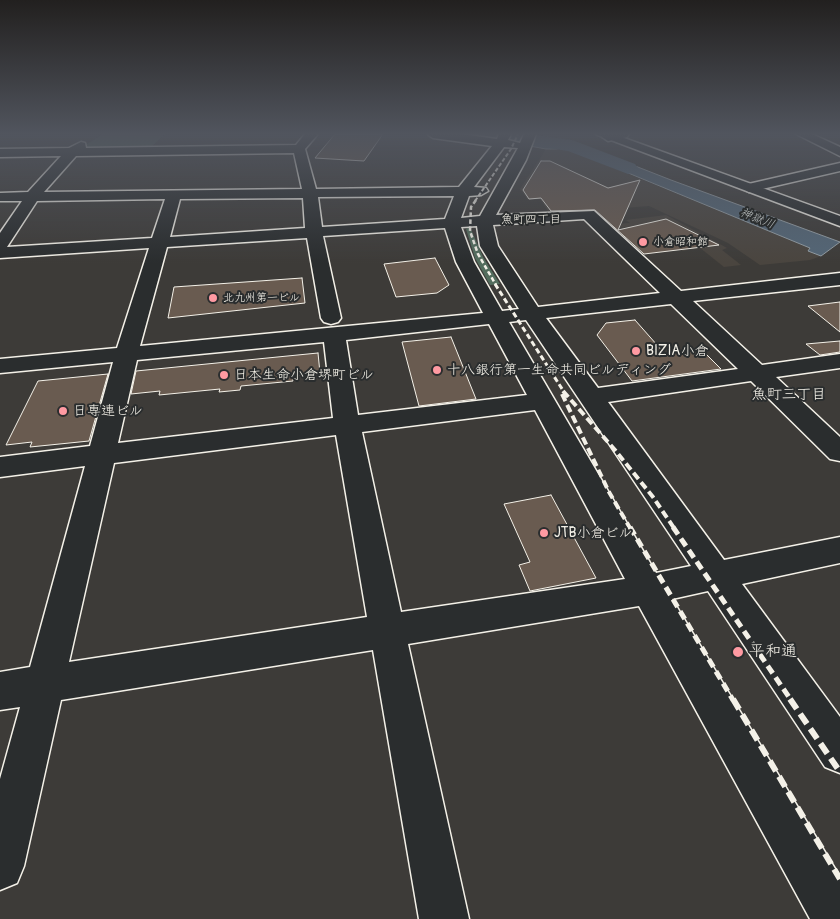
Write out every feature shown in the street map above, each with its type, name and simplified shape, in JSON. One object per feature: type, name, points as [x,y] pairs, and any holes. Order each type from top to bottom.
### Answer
[{"type":"street","points":[[0,245],[33,196],[50,177]]},
{"type":"street","points":[[306,177],[347,423],[444,919]]},
{"type":"street","points":[[477,177],[464,190],[454,212],[452,222],[461,254],[490,310],[648,590],[837,919]]},
{"type":"street","points":[[505,177],[501,191],[485,221],[485,233],[489,246],[527,306],[840,752]]},
{"type":"street","points":[[719,177],[840,221]]},
{"type":"street","points":[[749,188],[800,177]]},
{"type":"street","points":[[0,197],[501,191]]},
{"type":"street","points":[[0,866],[43,684],[104,453],[129,345],[174,194]]},
{"type":"street","points":[[0,253],[588,214],[840,452]]},
{"type":"street","points":[[676,298],[840,268]]},
{"type":"street","points":[[0,350],[129,345],[527,306],[676,298],[840,279]]},
{"type":"street","points":[[0,366],[129,345]]},
{"type":"street","points":[[592,397],[840,361]]},
{"type":"street","points":[[0,466],[543,401]]},
{"type":"street","points":[[0,691],[648,590],[840,550]]},
{"type":"shaded area","points":[[528,177],[635,177],[811,248],[808,251],[821,256],[810,260],[760,265],[728,243],[649,206],[550,214],[540,199],[528,200],[520,189]]},
{"type":"shaded area","points":[[666,215],[727,248],[722,250],[741,265],[724,267],[699,247],[683,251],[637,226],[607,229],[603,225],[630,223],[626,220]]},
{"type":"green space","points":[[470,227],[483,257],[500,284],[490,285],[475,258],[466,229]]},
{"type":"water","name":"神獄川","points":[[638,177],[663,177],[840,242],[821,256],[808,251],[810,248]]},
{"type":"building","points":[[531,177],[584,177],[608,188],[640,180],[618,230],[666,219],[719,245],[644,254],[595,210],[551,211],[541,198],[529,199],[523,190]]},
{"type":"building","points":[[435,258],[449,285],[437,293],[396,297],[384,264]]},
{"type":"building","name":"北九州第一ビル","points":[[302,278],[305,303],[168,318],[174,287]]},
{"type":"building","points":[[840,302],[840,332],[808,306]]},
{"type":"building","name":"BIZIA小倉","points":[[635,320],[665,354],[701,349],[721,369],[632,381],[597,335],[606,323]]},
{"type":"building","name":"十八銀行第一生命共同ビルディング","points":[[451,337],[476,399],[419,406],[402,342]]},
{"type":"building","points":[[840,341],[840,352],[820,355],[806,344]]},
{"type":"building","name":"日本生命小倉堺町ビル","points":[[318,353],[320,373],[293,376],[293,381],[241,386],[240,390],[219,392],[220,389],[159,395],[160,391],[131,394],[136,371]]},
{"type":"building","name":"日専連ビル","points":[[108,374],[89,441],[30,447],[32,442],[6,445],[38,381]]},
{"type":"building","name":"JTB小倉ビル","points":[[551,495],[596,578],[530,591],[519,565],[530,562],[504,504]]},
{"type":"railway","points":[[475,201],[492,177]]},
{"type":"railway","points":[[476,200],[471,207],[470,231],[478,254],[496,285]]},
{"type":"railway","points":[[495,284],[564,392]]},
{"type":"railway","points":[[563,391],[615,450],[653,497],[674,528]]},
{"type":"railway","points":[[562,394],[609,492],[630,528]]},
{"type":"railway","points":[[630,527],[733,700]]},
{"type":"railway","points":[[673,527],[791,700]]},
{"type":"railway","points":[[733,699],[840,879]]},
{"type":"railway","points":[[790,699],[840,772]]},
{"type":"place","name":"小倉昭和館","points":[[643,242]]},
{"type":"place","name":"北九州第一ビル","points":[[213,298]]},
{"type":"place","name":"BIZIA小倉","points":[[636,351]]},
{"type":"place","name":"十八銀行第一生命共同ビルディング","points":[[437,370]]},
{"type":"place","name":"日本生命小倉堺町ビル","points":[[224,375]]},
{"type":"place","name":"日専連ビル","points":[[63,411]]},
{"type":"place","name":"JTB小倉ビル","points":[[544,533]]},
{"type":"place","name":"平和通","points":[[738,652]]},
{"type":"district","name":"魚町四丁目","points":[[531,220]]},
{"type":"district","name":"魚町三丁目","points":[[789,395]]}]
